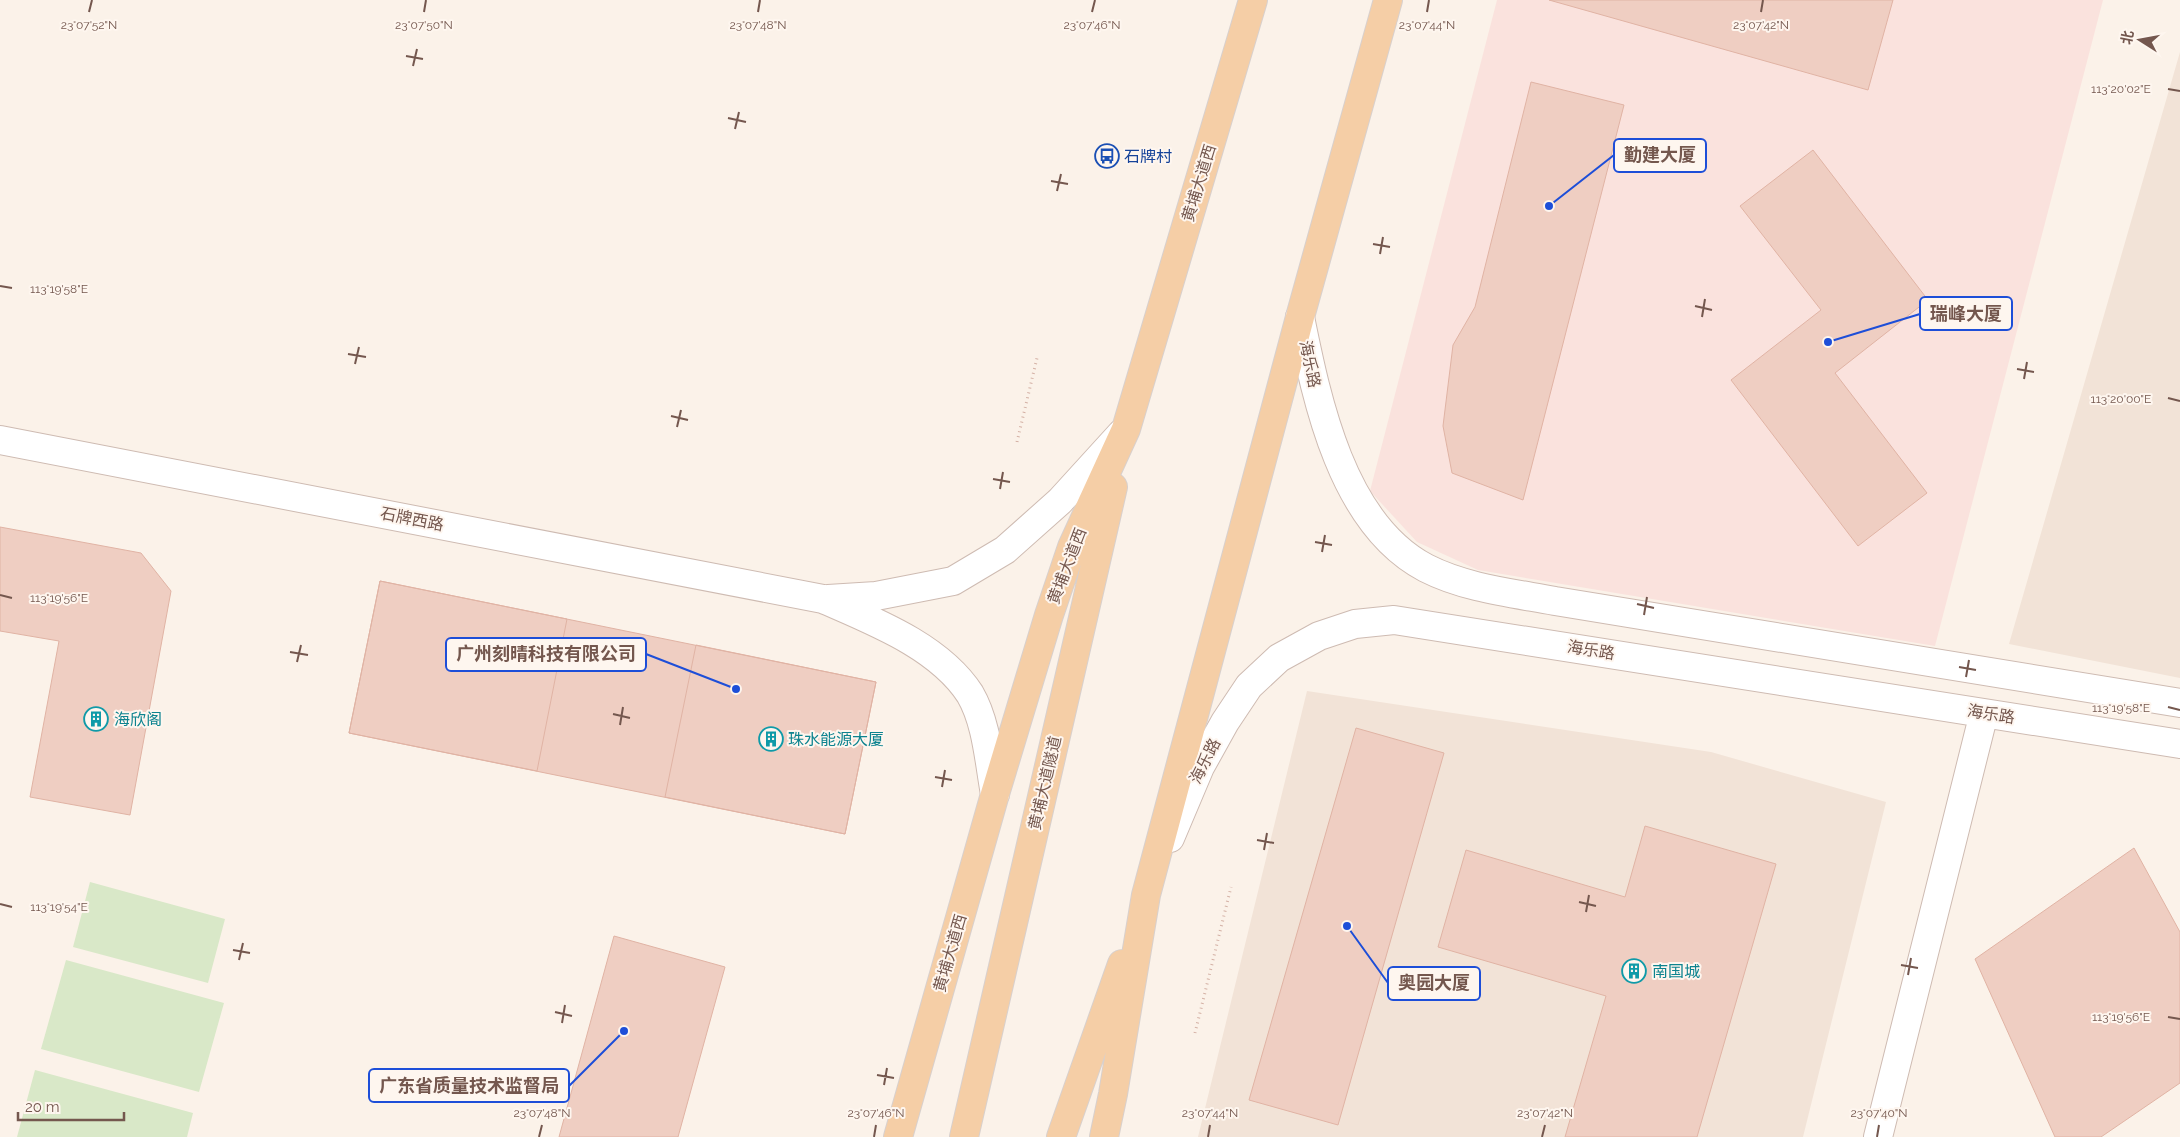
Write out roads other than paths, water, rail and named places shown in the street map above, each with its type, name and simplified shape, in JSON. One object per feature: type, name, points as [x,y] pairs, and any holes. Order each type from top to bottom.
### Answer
[{"type":"main road","name":"黄埔大道西","points":[[898,1137],[995,794],[1049,614],[1072,547],[1126,429],[1253,0]]},
{"type":"main road","points":[[1061,1137],[1146,895],[1300,317],[1388,0]]},
{"type":"main road","name":"黄埔大道隧道","points":[[964,1137],[1126,429]]},
{"type":"main road","points":[[1104,1137],[1113,1094],[1146,895]]},
{"type":"street","name":"海乐路","points":[[1300,317],[1314,385],[1324,419],[1349,480],[1365,508],[1385,535],[1406,555],[1426,568],[1459,581],[1554,602],[2180,704]]},
{"type":"street","points":[[823,599],[876,596],[910,591],[953,581],[1005,550],[1060,501],[1126,429]]},
{"type":"street","name":"石牌西路","points":[[0,440],[823,599]]},
{"type":"street","points":[[823,599],[896,632],[945,666],[970,694],[982,725],[995,794]]},
{"type":"street","name":"海乐路","points":[[1146,895],[1200,767],[1225,722],[1249,686],[1279,658],[1319,636],[1355,624],[1394,620],[1429,624],[2180,744]]},
{"type":"street","points":[[1878,1137],[1984,713]]},
{"type":"place","name":"石牌村","points":[[1107,156]]},
{"type":"place","name":"勤建大厦","points":[[1549,206]]},
{"type":"place","name":"瑞峰大厦","points":[[1828,342]]},
{"type":"place","name":"广州刻晴科技有限公司","points":[[736,689]]},
{"type":"place","name":"海欣阁","points":[[96,719]]},
{"type":"place","name":"珠水能源大厦","points":[[771,739]]},
{"type":"place","name":"奥园大厦","points":[[1347,926]]},
{"type":"place","name":"南国城","points":[[1634,971]]},
{"type":"place","name":"广东省质量技术监督局","points":[[624,1031]]}]
